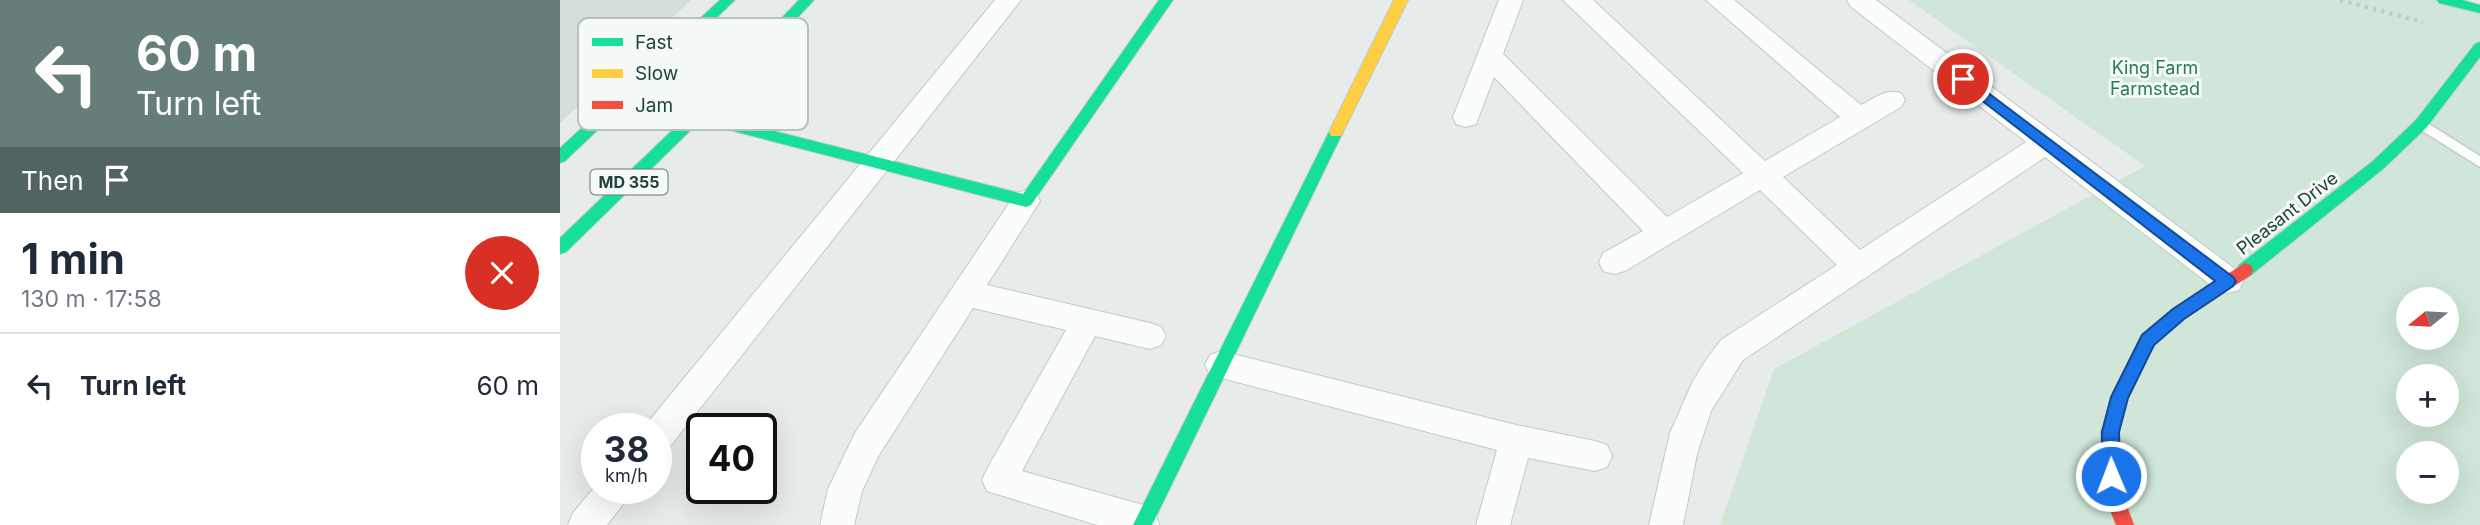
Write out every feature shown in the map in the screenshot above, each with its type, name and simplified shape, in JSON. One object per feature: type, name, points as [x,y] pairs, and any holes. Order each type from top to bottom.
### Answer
[{"type":"street","points":[[709,18],[728,0]]},
{"type":"street","name":"MD 355","points":[[790,18],[807,0]]},
{"type":"street","points":[[672,418],[1009,0]]},
{"type":"street","points":[[837,525],[845,489],[855,465],[1026,201],[1166,0]]},
{"type":"street","points":[[1087,321],[999,480],[1143,524],[1401,0]]},
{"type":"street","points":[[1466,117],[1511,0]]},
{"type":"street","points":[[1575,0],[1858,266]]},
{"type":"street","points":[[1718,0],[1860,119]]},
{"type":"street","points":[[1859,0],[2228,281]]},
{"type":"street","points":[[2444,0],[2480,9]]},
{"type":"street","name":"Pleasant Drive","points":[[2125,525],[2112,491],[2110,432],[2124,384],[2148,340],[2178,314],[2263,258],[2378,166],[2421,124],[2480,47]]},
{"type":"street","points":[[1490,57],[1664,233]]},
{"type":"street","points":[[1614,262],[1892,100]]},
{"type":"street","points":[[560,157],[590,130]]},
{"type":"street","name":"MD 355","points":[[560,248],[682,130]]},
{"type":"street","points":[[751,130],[1026,201]]},
{"type":"street","points":[[1666,525],[1688,422],[1706,384],[1732,350],[2046,142]]},
{"type":"street","points":[[965,293],[1150,336]]},
{"type":"street","points":[[1221,365],[1516,440],[1595,456]]},
{"type":"street","points":[[1493,525],[1516,440]]},
{"type":"street","points":[[585,525],[602,504]]},
{"type":"lane","points":[[2421,124],[2480,162]]},
{"type":"path","points":[[2340,0],[2434,25]]},
{"type":"shaded area","points":[[560,0],[691,0],[672,18],[578,18],[578,106],[560,123]]},
{"type":"green space","name":"King Farm Farmstead","points":[[1909,0],[2437,0],[2480,10],[2480,525],[1720,525],[1774,369],[2145,166]]},
{"type":"traffic: fast","points":[[709,18],[728,0]]},
{"type":"traffic: fast","points":[[790,18],[807,0]]},
{"type":"traffic: fast","points":[[750,130],[1026,201],[1166,0]]},
{"type":"traffic: fast","points":[[2444,0],[2480,9]]},
{"type":"traffic: fast","points":[[2245,270],[2378,165],[2421,124],[2480,47]]},
{"type":"traffic: fast","points":[[560,157],[589,130]]},
{"type":"traffic: fast","points":[[560,248],[682,130]]},
{"type":"traffic: fast","points":[[1142,525],[1336,132]]},
{"type":"traffic: slow","points":[[1336,132],[1401,0]]},
{"type":"traffic: jam","points":[[2125,525],[2112,491],[2110,432],[2119,397],[2148,340],[2178,314],[2245,270]]},
{"type":"route","points":[[1963,79],[2228,281],[2178,314],[2148,340],[2119,397],[2110,432],[2111,476]]}]
